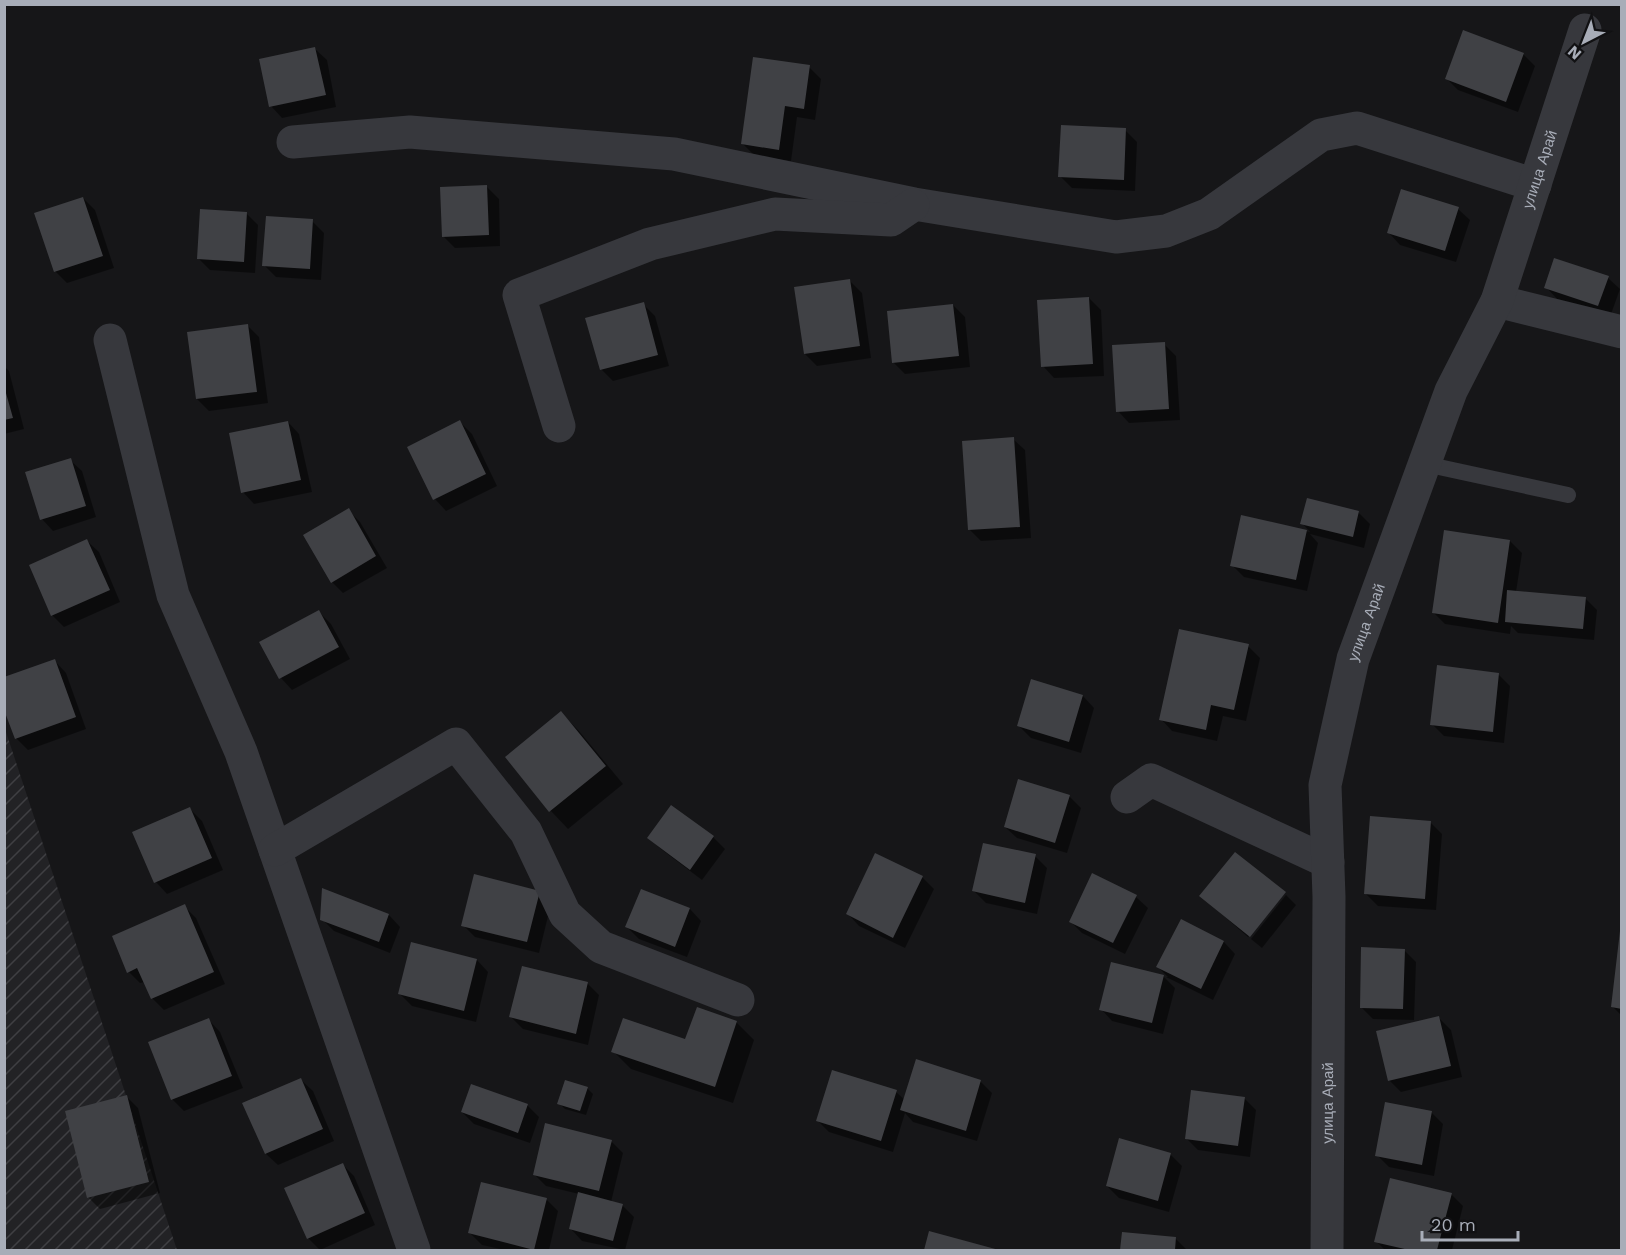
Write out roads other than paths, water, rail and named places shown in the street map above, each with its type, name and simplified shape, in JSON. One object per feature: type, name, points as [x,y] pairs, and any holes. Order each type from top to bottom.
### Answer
[{"type":"street","name":"улица Арай","points":[[1327,1251],[1328,862],[1325,785],[1353,659],[1452,391],[1497,301],[1585,30]]},
{"type":"street","points":[[294,142],[410,132],[674,154],[914,204],[1116,237],[1166,231],[1209,214],[1321,135],[1357,128],[1535,185]]},
{"type":"street","points":[[559,426],[519,295],[650,244],[775,214],[891,220],[914,204]]},
{"type":"street","points":[[1497,301],[1622,332]]},
{"type":"street","points":[[110,339],[173,595],[241,752],[414,1251]]},
{"type":"street","points":[[275,850],[456,744],[526,832],[565,914],[572,921],[601,946],[738,1000]]},
{"type":"street","points":[[1127,797],[1151,780],[1328,862]]},
{"type":"lane","points":[[1425,464],[1568,495]]}]
